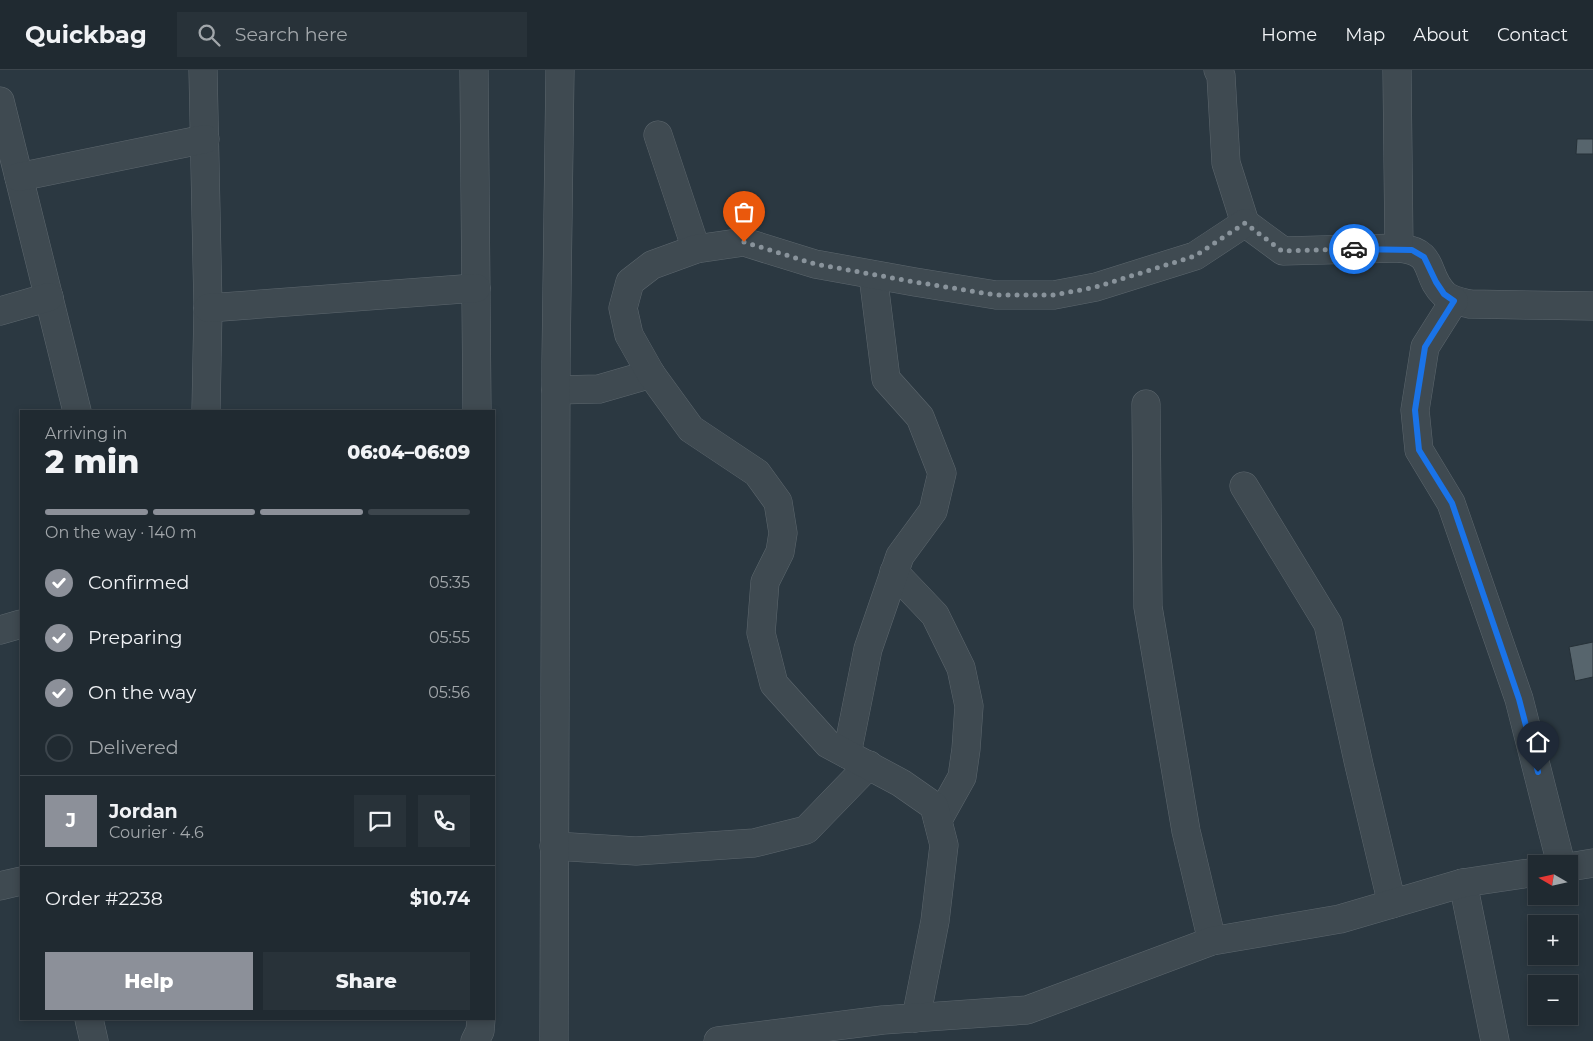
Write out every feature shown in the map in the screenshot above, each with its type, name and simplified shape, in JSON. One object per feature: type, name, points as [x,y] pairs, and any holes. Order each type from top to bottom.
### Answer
[{"type":"street","points":[[203,70],[208,308],[206,410]]},
{"type":"street","points":[[474,70],[477,410]]},
{"type":"street","points":[[560,70],[556,390],[554,846],[561,1041]]},
{"type":"street","points":[[1218,70],[1221,76],[1226,164],[1245,223],[1282,251],[1399,248],[1412,250],[1424,257],[1444,294],[1454,301],[1470,304],[1593,306]]},
{"type":"street","points":[[1397,70],[1399,248]]},
{"type":"street","points":[[0,101],[77,410]]},
{"type":"street","points":[[658,135],[696,249]]},
{"type":"street","points":[[19,177],[205,139]]},
{"type":"street","points":[[916,1018],[935,921],[944,845],[934,806],[901,783],[828,744],[774,684],[761,633],[765,582],[780,552],[784,533],[778,502],[757,473],[691,428],[651,374],[629,335],[623,308],[630,282],[652,265],[696,249],[744,242],[815,264],[873,274],[996,295],[1054,295],[1096,287],[1195,256],[1245,223]]},
{"type":"street","points":[[554,846],[636,851],[754,843],[806,830],[858,760],[868,649],[900,556],[933,511],[942,472],[920,417],[886,379],[873,274]]},
{"type":"street","points":[[208,308],[476,288]]},
{"type":"street","points":[[0,311],[49,297]]},
{"type":"street","points":[[1454,301],[1425,347],[1415,410],[1419,450],[1452,503],[1519,699],[1559,855]]},
{"type":"street","points":[[556,390],[599,389],[651,374]]},
{"type":"street","points":[[1146,404],[1148,607],[1186,831],[1212,941]]},
{"type":"street","points":[[1244,486],[1328,624],[1392,904]]},
{"type":"street","points":[[894,572],[935,615],[961,668],[969,706],[962,777],[938,820]]},
{"type":"street","points":[[0,630],[20,624]]},
{"type":"street","points":[[1578,866],[1593,863]]},
{"type":"street","points":[[718,1041],[883,1020],[1027,1010],[1212,941],[1340,919],[1463,883],[1528,873]]},
{"type":"street","points":[[0,886],[20,881]]},
{"type":"street","points":[[1463,883],[1496,1041]]},
{"type":"street","points":[[89,1020],[94,1041]]},
{"type":"street","points":[[475,1041],[480,1031],[481,1020]]},
{"type":"building","points":[[1577,139],[1593,139],[1593,154],[1576,154]]},
{"type":"building","points":[[1593,642],[1593,677],[1575,681],[1569,647]]},
{"type":"way so far","points":[[744,242],[815,264],[996,295],[1054,295],[1096,287],[1195,256],[1245,223],[1282,251],[1354,249]]},
{"type":"route","points":[[1354,249],[1399,248],[1412,250],[1424,257],[1444,294],[1454,301],[1425,347],[1415,410],[1419,450],[1452,503],[1519,699],[1538,772]]}]
